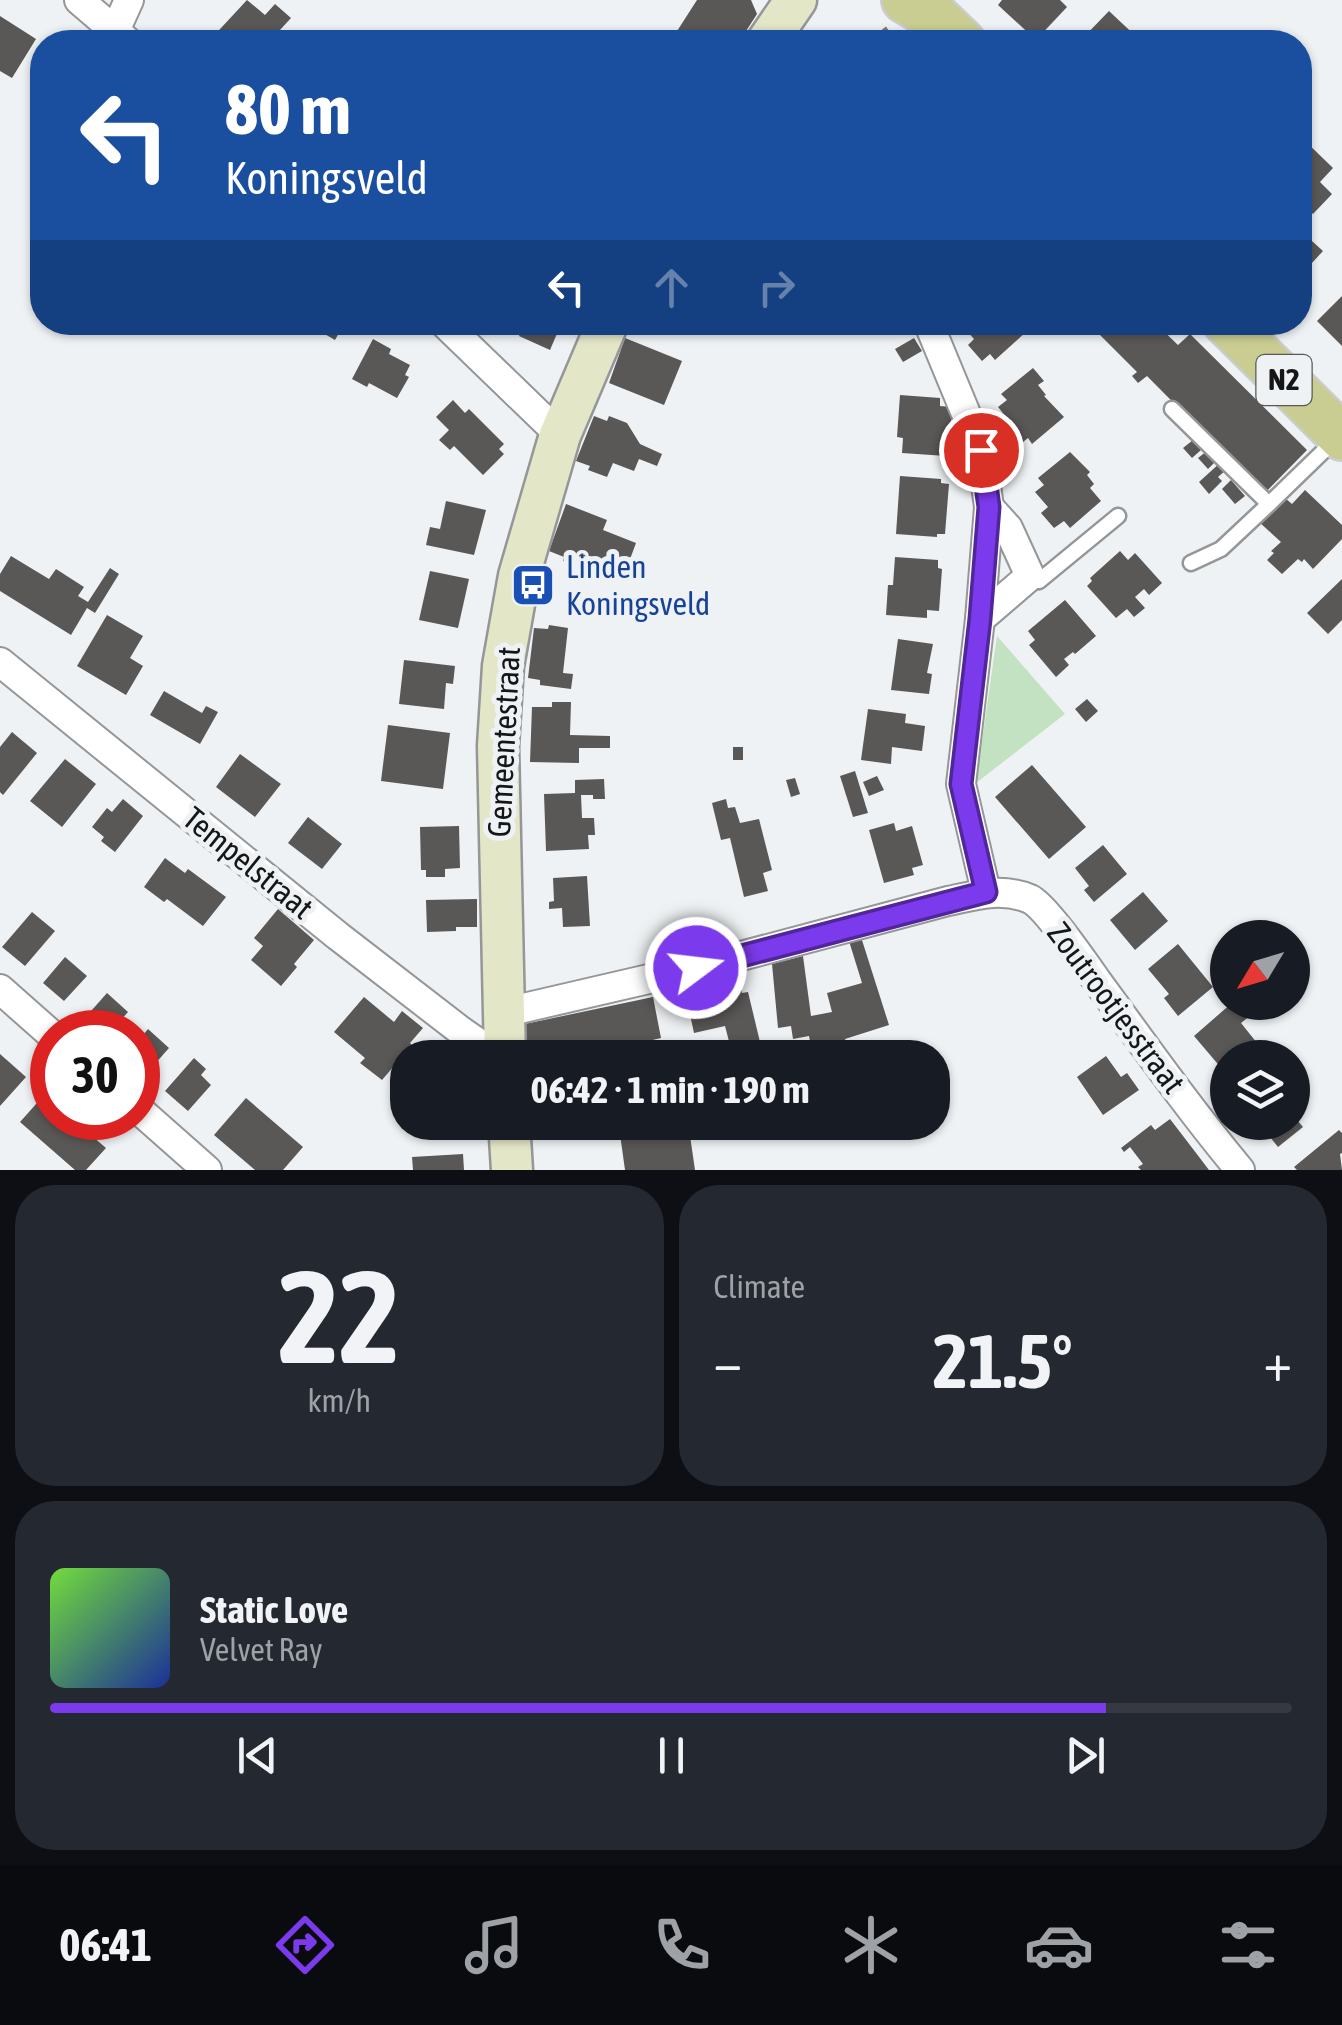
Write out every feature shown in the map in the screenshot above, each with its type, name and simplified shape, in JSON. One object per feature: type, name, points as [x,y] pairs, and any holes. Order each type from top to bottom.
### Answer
[{"type":"main road","points":[[902,0],[919,30]]},
{"type":"main road","points":[[902,0],[940,20],[950,30]]},
{"type":"main road","name":"N2","points":[[1239,335],[1341,436]]},
{"type":"street","points":[[80,0],[113,30]]},
{"type":"street","points":[[123,30],[129,0]]},
{"type":"street","points":[[775,30],[796,0]]},
{"type":"street","points":[[456,335],[560,435]]},
{"type":"street","name":"Gemeentestraat","points":[[505,1040],[498,746],[503,666],[519,576],[560,435],[602,335]]},
{"type":"street","points":[[933,335],[981,450],[989,507],[961,784],[986,892]]},
{"type":"street","points":[[980,619],[1030,576],[1008,528],[989,507]]},
{"type":"street","name":"Tempelstraat","points":[[0,662],[338,936],[474,1040]]},
{"type":"street","name":"Zoutrootjesstraat","points":[[505,1040],[515,1010],[696,968],[986,892],[1008,892],[1034,900],[1066,938],[1240,1170]]},
{"type":"street","points":[[0,989],[30,1016]]},
{"type":"street","points":[[160,1128],[208,1170]]},
{"type":"street","points":[[510,1140],[512,1170]]},
{"type":"lane","points":[[1172,408],[1269,504]]},
{"type":"lane","points":[[1191,564],[1221,550],[1341,436]]},
{"type":"lane","points":[[1030,576],[1039,582],[1118,516]]},
{"type":"green space","points":[[997,636],[1065,714],[976,783]]},
{"type":"building","points":[[247,0],[265,15],[275,4],[291,18],[280,30],[219,30]]},
{"type":"building","points":[[697,0],[751,0],[757,14],[747,30],[678,30]]},
{"type":"building","points":[[1002,0],[1060,0],[1067,7],[1045,30],[1025,30],[998,5]]},
{"type":"building","points":[[1109,11],[1129,30],[1091,30]]},
{"type":"building","points":[[0,16],[30,35],[30,49],[12,78],[0,71]]},
{"type":"building","points":[[1312,148],[1333,168],[1320,182],[1332,194],[1313,214]]},
{"type":"building","points":[[1312,241],[1323,251],[1312,263]]},
{"type":"building","points":[[1342,296],[1342,346],[1317,321]]},
{"type":"building","points":[[519,335],[556,335],[550,350]]},
{"type":"building","points":[[970,335],[1023,335],[995,360],[990,354],[982,361],[968,345],[974,339]]},
{"type":"building","points":[[1100,335],[1168,335],[1178,345],[1191,335],[1307,450],[1264,494],[1147,376],[1138,383],[1132,376],[1137,372]]},
{"type":"building","points":[[625,338],[682,361],[664,405],[609,383]]},
{"type":"building","points":[[914,338],[922,351],[903,362],[895,349]]},
{"type":"building","points":[[373,339],[391,349],[389,354],[410,365],[405,375],[409,377],[397,398],[352,379]]},
{"type":"building","points":[[1033,368],[1044,381],[1038,385],[1044,396],[1064,417],[1032,444],[1028,438],[1018,446],[1005,429],[1011,423],[998,407],[1007,400],[1001,394]]},
{"type":"building","points":[[900,395],[940,398],[940,406],[951,407],[952,448],[947,448],[946,456],[902,453],[903,438],[897,437]]},
{"type":"building","points":[[453,400],[465,413],[469,409],[504,444],[499,449],[504,454],[483,475],[454,446],[450,450],[439,440],[449,430],[436,417]]},
{"type":"building","points":[[594,416],[607,421],[609,416],[627,423],[640,444],[662,454],[657,466],[639,459],[634,471],[613,463],[607,477],[576,461]]},
{"type":"building","points":[[1193,440],[1201,450],[1192,458],[1183,448]]},
{"type":"building","points":[[1207,451],[1216,461],[1208,469],[1198,458]]},
{"type":"building","points":[[1070,452],[1090,472],[1087,475],[1094,484],[1090,488],[1101,501],[1070,528],[1064,521],[1054,528],[1041,513],[1048,507],[1035,492],[1044,485],[1038,478]]},
{"type":"building","points":[[1221,462],[1227,469],[1209,494],[1199,482]]},
{"type":"building","points":[[900,476],[941,479],[941,483],[949,484],[945,534],[896,534]]},
{"type":"building","points":[[1231,480],[1245,496],[1235,504],[1222,489]]},
{"type":"building","points":[[1305,490],[1342,525],[1342,539],[1313,569],[1304,559],[1298,559],[1282,574],[1267,560],[1281,542],[1259,522],[1285,498],[1292,504]]},
{"type":"building","points":[[446,501],[486,510],[474,555],[426,545],[430,527],[440,529]]},
{"type":"building","points":[[566,504],[607,520],[603,530],[636,543],[626,570],[601,560],[599,563],[586,559],[582,568],[549,551]]},
{"type":"building","points":[[1120,551],[1128,560],[1135,553],[1162,583],[1149,595],[1144,589],[1135,597],[1145,608],[1134,617],[1127,609],[1116,618],[1087,586],[1090,578]]},
{"type":"building","points":[[11,556],[49,579],[56,569],[84,587],[78,596],[88,602],[110,568],[119,574],[95,613],[87,608],[71,635],[0,591],[0,574]]},
{"type":"building","points":[[895,557],[938,560],[938,568],[942,569],[939,611],[927,610],[927,618],[886,615]]},
{"type":"building","points":[[430,571],[469,579],[458,628],[419,620]]},
{"type":"building","points":[[1342,579],[1342,620],[1328,634],[1307,613]]},
{"type":"building","points":[[1065,600],[1096,636],[1064,659],[1069,665],[1056,677],[1029,645],[1035,640],[1028,631]]},
{"type":"building","points":[[107,615],[143,636],[130,658],[143,666],[126,695],[77,666]]},
{"type":"building","points":[[549,625],[568,628],[563,673],[573,674],[571,689],[540,685],[540,680],[528,678],[534,628],[548,629]]},
{"type":"building","points":[[898,639],[933,644],[927,673],[932,674],[929,694],[891,690]]},
{"type":"building","points":[[404,660],[455,666],[453,684],[446,683],[444,709],[399,704]]},
{"type":"building","points":[[164,691],[202,713],[206,706],[218,712],[200,744],[150,715]]},
{"type":"building","points":[[1087,699],[1098,711],[1086,722],[1075,709]]},
{"type":"building","points":[[552,702],[571,702],[570,735],[610,736],[610,748],[579,748],[579,763],[530,762],[532,707],[552,707]]},
{"type":"building","points":[[868,709],[906,714],[905,723],[925,726],[922,751],[892,747],[891,764],[861,760]]},
{"type":"building","points":[[388,725],[450,733],[443,789],[381,781]]},
{"type":"building","points":[[12,732],[37,753],[3,795],[0,747]]},
{"type":"building","points":[[733,747],[743,747],[743,760],[733,760]]},
{"type":"building","points":[[240,754],[281,784],[255,817],[216,787]]},
{"type":"building","points":[[65,759],[96,784],[62,827],[30,801]]},
{"type":"building","points":[[1032,765],[1086,827],[1049,859],[995,797]]},
{"type":"building","points":[[855,771],[868,813],[853,817],[840,776]]},
{"type":"building","points":[[877,776],[884,790],[869,796],[863,782]]},
{"type":"building","points":[[795,778],[800,794],[791,797],[786,780]]},
{"type":"building","points":[[604,779],[605,799],[581,795],[582,818],[594,818],[595,835],[588,835],[589,849],[546,851],[544,794],[575,793],[575,780]]},
{"type":"building","points":[[123,799],[143,816],[115,852],[92,827],[107,808],[112,812]]},
{"type":"building","points":[[726,799],[728,808],[735,807],[740,823],[759,819],[772,870],[763,873],[768,891],[744,897],[730,838],[721,840],[712,803]]},
{"type":"building","points":[[308,817],[342,844],[322,869],[288,843]]},
{"type":"building","points":[[894,823],[896,831],[912,826],[923,865],[912,868],[914,875],[884,883],[869,830]]},
{"type":"building","points":[[459,826],[460,868],[445,869],[445,877],[426,877],[426,870],[421,870],[420,827]]},
{"type":"building","points":[[1103,845],[1127,874],[1094,902],[1084,890],[1089,886],[1075,868]]},
{"type":"building","points":[[165,858],[185,873],[188,869],[226,897],[203,926],[144,887]]},
{"type":"building","points":[[587,876],[590,926],[563,927],[562,908],[549,909],[549,902],[554,901],[553,878]]},
{"type":"building","points":[[1143,892],[1168,921],[1135,950],[1110,920]]},
{"type":"building","points":[[477,899],[477,927],[427,932],[426,900]]},
{"type":"building","points":[[278,909],[314,940],[281,986],[251,960],[263,946],[254,938]]},
{"type":"building","points":[[32,912],[55,931],[25,966],[2,947]]},
{"type":"building","points":[[861,937],[889,1025],[845,1040],[810,1040],[809,1036],[793,1039],[791,1026],[778,1028],[772,964],[803,956],[811,1016],[832,1012],[827,993],[862,983],[849,941]]},
{"type":"building","points":[[1178,944],[1210,983],[1210,989],[1178,1016],[1164,998],[1169,994],[1148,969]]},
{"type":"building","points":[[65,957],[87,976],[64,1001],[43,983]]},
{"type":"building","points":[[739,979],[742,993],[748,992],[760,1040],[729,1040],[725,1026],[694,1033],[688,1005],[694,1003],[691,989]]},
{"type":"building","points":[[107,993],[126,1010],[92,1010]]},
{"type":"building","points":[[364,997],[394,1022],[402,1011],[423,1028],[413,1040],[390,1040],[390,1071],[382,1080],[360,1063],[365,1058],[334,1032]]},
{"type":"building","points":[[653,997],[661,1038],[523,1040],[520,1025]]},
{"type":"building","points":[[1212,1020],[1245,1020],[1241,1023],[1255,1040],[1210,1040],[1210,1055],[1194,1036]]},
{"type":"building","points":[[160,1040],[169,1048],[160,1058]]},
{"type":"building","points":[[0,1054],[26,1077],[0,1106]]},
{"type":"building","points":[[1106,1056],[1121,1077],[1127,1073],[1139,1090],[1103,1115],[1077,1077]]},
{"type":"building","points":[[194,1058],[206,1069],[201,1075],[211,1085],[188,1111],[165,1091]]},
{"type":"building","points":[[246,1098],[303,1147],[283,1170],[255,1170],[214,1135]]},
{"type":"building","points":[[30,1111],[30,1131],[20,1122]]},
{"type":"building","points":[[1170,1119],[1209,1170],[1141,1170],[1138,1167],[1143,1164],[1130,1147],[1124,1152],[1121,1148],[1151,1125],[1155,1130]]},
{"type":"building","points":[[1339,1130],[1342,1170],[1294,1167]]},
{"type":"building","points":[[41,1140],[97,1140],[106,1148],[86,1170],[75,1170]]},
{"type":"building","points":[[621,1140],[691,1140],[695,1170],[625,1170]]},
{"type":"building","points":[[463,1154],[464,1170],[413,1170],[412,1157]]},
{"type":"place","name":"Linden Koningsveld","points":[[533,585]]},
{"type":"route","points":[[696,968],[986,892],[961,784],[989,507],[981,450]]}]
